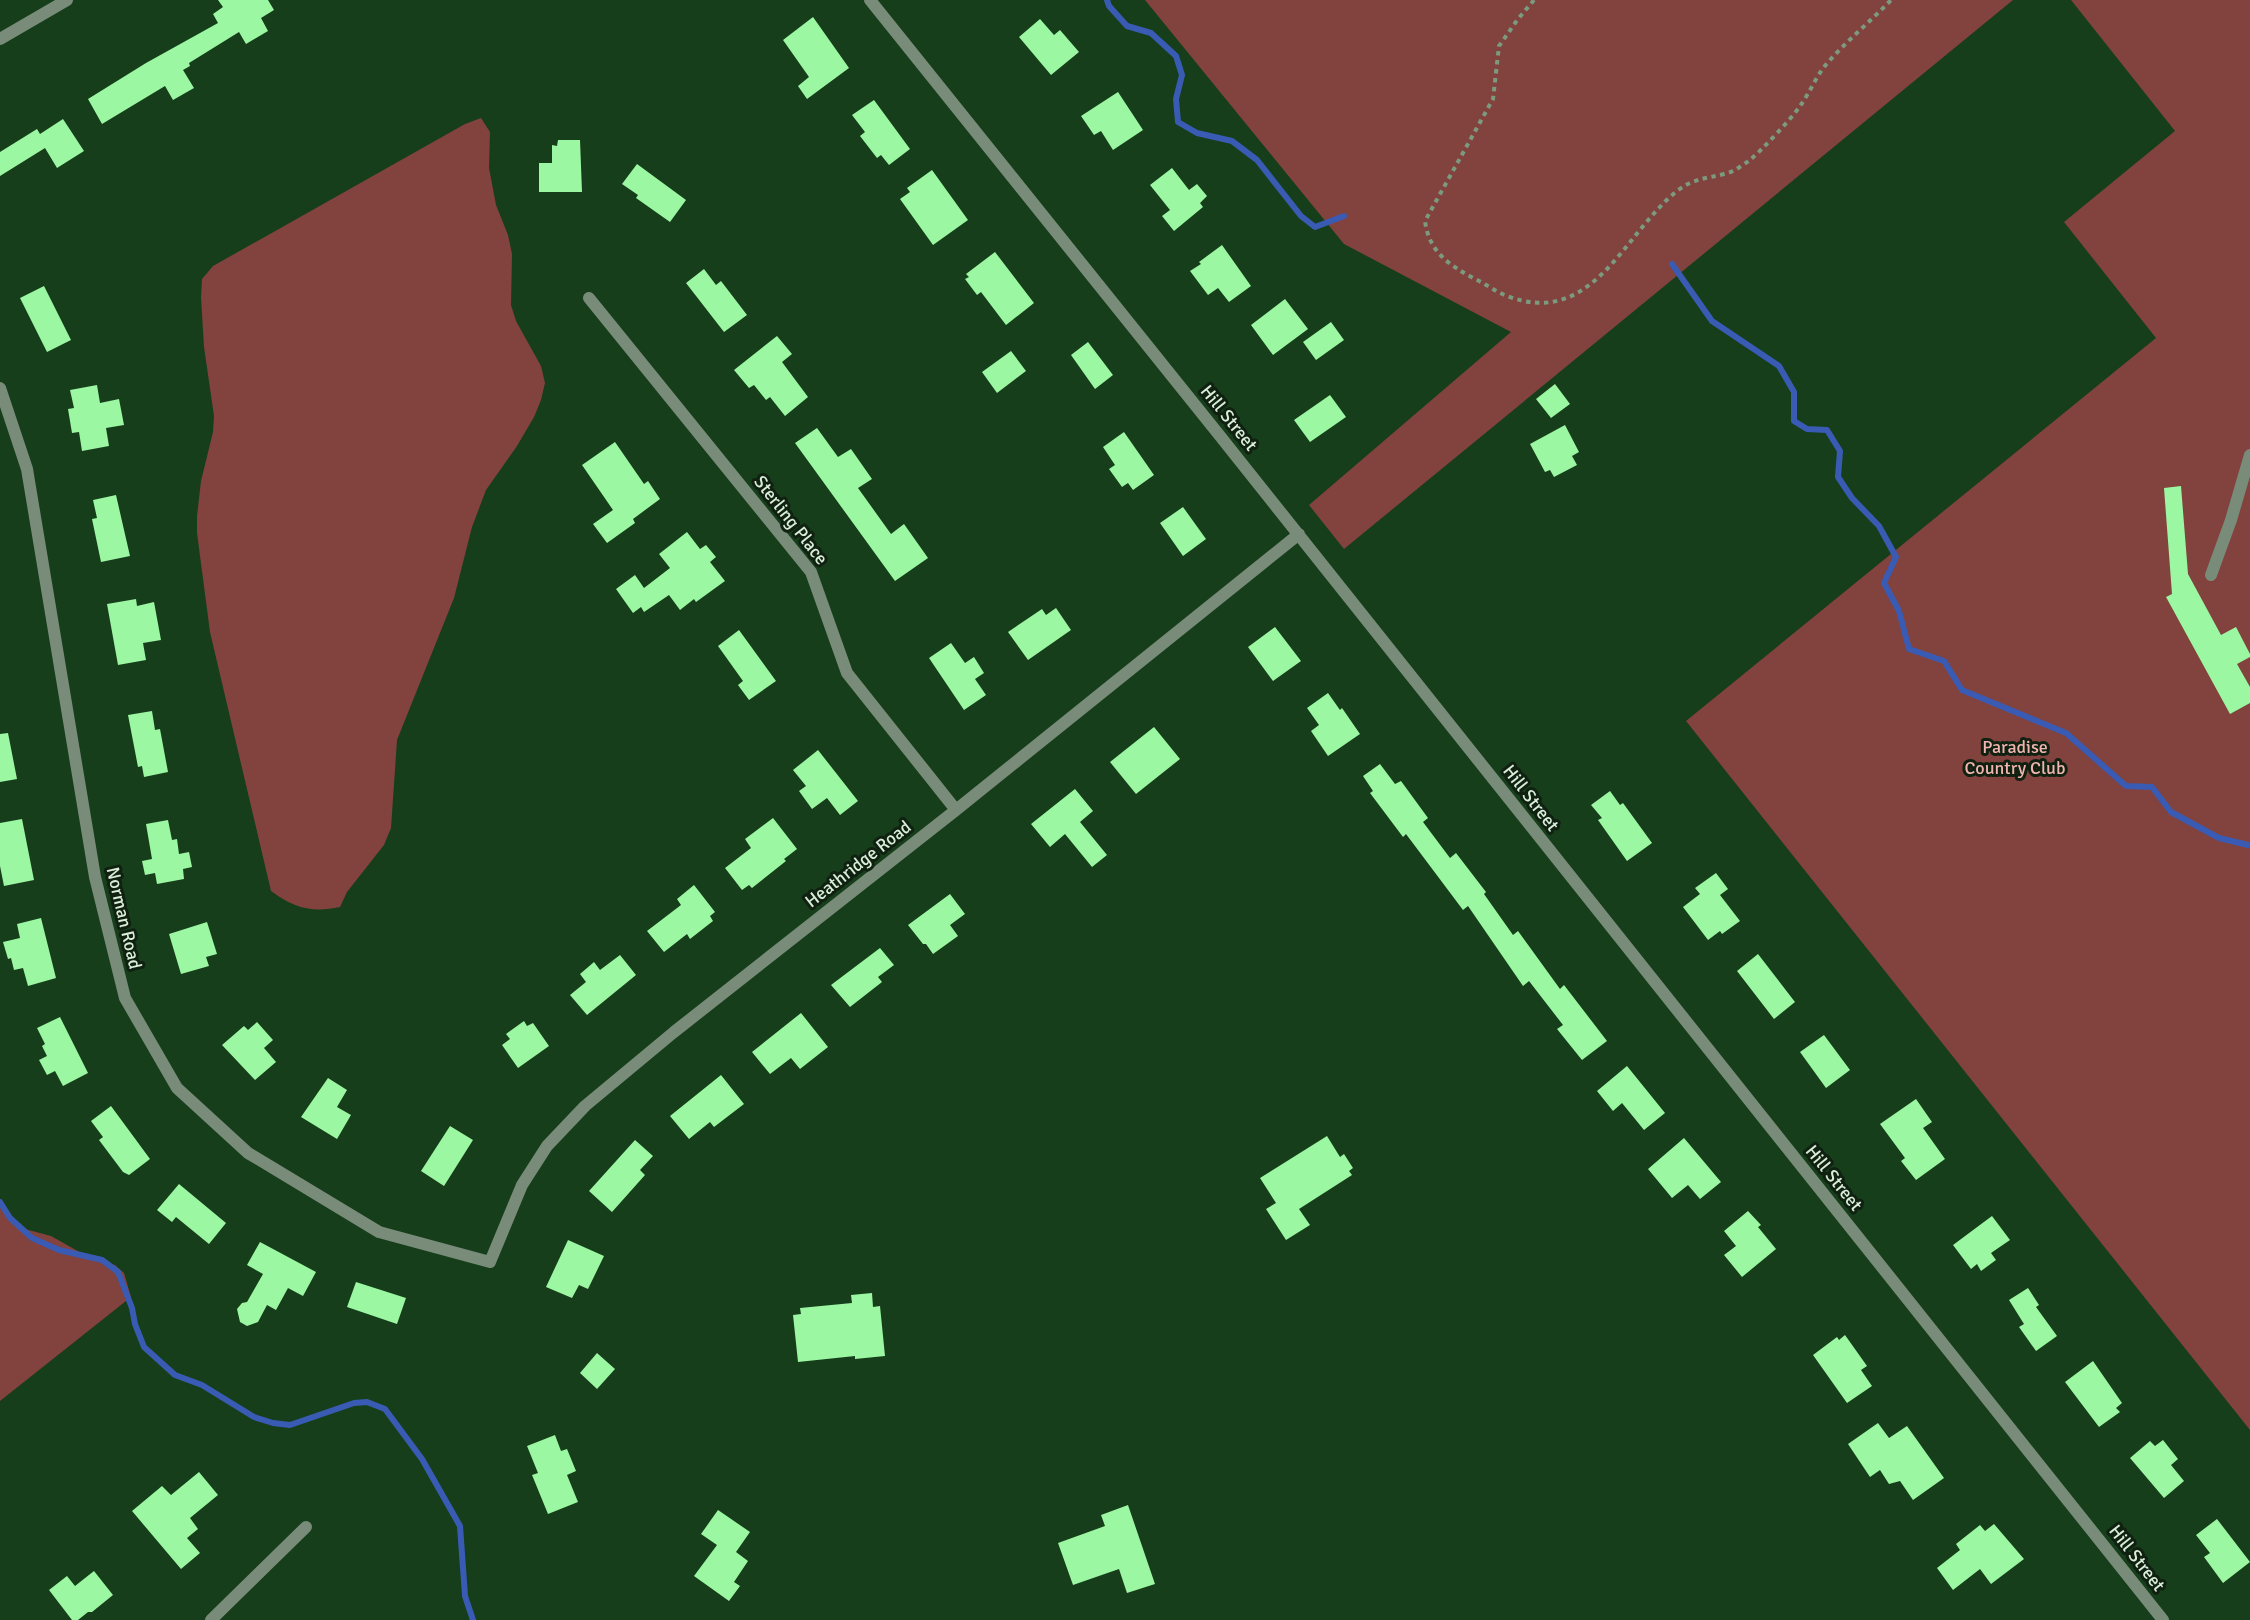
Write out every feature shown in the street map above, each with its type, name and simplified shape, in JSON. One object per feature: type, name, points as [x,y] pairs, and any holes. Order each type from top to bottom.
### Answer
[{"type":"street","points":[[0,39],[67,0]]},
{"type":"street","name":"Hill Street","points":[[870,0],[1299,534],[2163,1620]]},
{"type":"street","name":"Sterling Place","points":[[589,298],[811,572],[847,673],[956,810]]},
{"type":"street","name":"Norman Road","points":[[0,388],[27,470],[95,877],[125,998],[177,1088],[248,1153],[379,1232],[490,1262]]},
{"type":"street","points":[[2211,575],[2231,520],[2250,455]]},
{"type":"street","name":"Heathridge Road","points":[[490,1262],[522,1185],[547,1146],[585,1106],[674,1032],[956,810],[1299,534]]},
{"type":"street","points":[[211,1620],[306,1527]]},
{"type":"path","points":[[1534,0],[1499,46],[1493,99],[1425,220],[1430,243],[1460,272],[1506,296],[1543,304],[1580,292],[1599,279],[1659,207],[1692,180],[1725,174],[1739,168],[1753,157],[1799,109],[1822,70],[1846,43],[1891,0]]},
{"type":"green space","points":[[1145,0],[2013,0],[1344,549],[1309,505],[1511,332],[1344,244]]},
{"type":"green space","name":"Paradise Country Club","points":[[2071,0],[2250,0],[2250,1430],[1686,721],[2156,338],[2064,222],[2175,131]]},
{"type":"green space","points":[[481,118],[490,132],[489,168],[496,205],[508,235],[512,254],[511,305],[516,321],[541,366],[545,383],[534,417],[486,490],[472,527],[454,598],[397,740],[391,828],[384,845],[347,892],[340,907],[304,908],[287,902],[271,891],[210,632],[197,533],[201,481],[213,432],[214,416],[204,347],[202,279],[213,266],[465,124]]},
{"type":"green space","points":[[0,1206],[12,1223],[21,1228],[51,1236],[92,1259],[115,1265],[124,1273],[131,1297],[0,1401]]},
{"type":"building","points":[[218,0],[268,0],[274,10],[261,18],[268,31],[246,44],[239,32],[189,63],[190,66],[183,70],[194,88],[173,100],[165,86],[102,124],[88,99],[146,63],[218,23],[213,14],[223,7]]},
{"type":"building","points":[[813,17],[849,68],[807,99],[798,86],[809,77],[783,40]]},
{"type":"building","points":[[1040,19],[1054,35],[1060,30],[1079,52],[1051,75],[1019,37]]},
{"type":"building","points":[[1118,92],[1143,130],[1113,150],[1101,131],[1094,135],[1081,116]]},
{"type":"building","points":[[874,100],[910,149],[889,165],[881,155],[877,158],[860,136],[865,132],[852,115]]},
{"type":"building","points":[[63,119],[84,151],[57,168],[45,148],[0,176],[0,152],[37,129],[40,134]]},
{"type":"building","points":[[558,140],[580,140],[582,192],[539,192],[539,163],[552,163],[552,145],[557,146]]},
{"type":"building","points":[[637,164],[686,200],[670,222],[636,198],[638,195],[622,184]]},
{"type":"building","points":[[1172,168],[1189,190],[1197,184],[1207,196],[1200,203],[1203,207],[1174,231],[1162,216],[1170,210],[1150,185]]},
{"type":"building","points":[[932,170],[968,220],[933,245],[900,199],[910,192],[907,188]]},
{"type":"building","points":[[1222,245],[1251,286],[1229,302],[1218,288],[1208,295],[1190,271]]},
{"type":"building","points":[[995,252],[1034,303],[1006,325],[981,292],[977,295],[965,279],[969,277],[966,274]]},
{"type":"building","points":[[704,269],[716,285],[721,281],[747,315],[724,332],[686,283]]},
{"type":"building","points":[[44,286],[71,340],[47,352],[20,298]]},
{"type":"building","points":[[1285,299],[1308,329],[1273,355],[1251,325]]},
{"type":"building","points":[[1331,322],[1344,340],[1316,360],[1303,342]]},
{"type":"building","points":[[777,336],[792,354],[782,362],[808,397],[785,416],[770,397],[766,400],[754,385],[749,388],[734,370]]},
{"type":"building","points":[[1088,342],[1113,375],[1095,389],[1071,355]]},
{"type":"building","points":[[1011,351],[1026,371],[997,393],[982,372]]},
{"type":"building","points":[[1555,384],[1570,404],[1551,418],[1536,399]]},
{"type":"building","points":[[97,385],[100,403],[119,399],[124,425],[106,428],[109,446],[82,451],[79,432],[72,433],[68,409],[74,408],[70,390]]},
{"type":"building","points":[[1330,395],[1346,417],[1310,442],[1294,420]]},
{"type":"building","points":[[1565,425],[1579,452],[1572,456],[1577,465],[1554,477],[1550,470],[1545,472],[1530,444]]},
{"type":"building","points":[[817,428],[838,457],[851,449],[872,479],[858,488],[891,534],[904,524],[928,558],[895,581],[795,443]]},
{"type":"building","points":[[1124,432],[1154,475],[1133,490],[1128,483],[1122,487],[1109,469],[1115,465],[1103,447]]},
{"type":"building","points":[[615,442],[644,484],[648,481],[660,499],[633,519],[635,523],[607,543],[593,524],[613,510],[582,465]]},
{"type":"building","points":[[2181,486],[2188,574],[2221,635],[2236,627],[2250,654],[2250,657],[2237,664],[2250,687],[2250,703],[2230,714],[2166,597],[2172,594],[2164,488]]},
{"type":"building","points":[[116,495],[130,556],[101,562],[92,519],[97,518],[93,500]]},
{"type":"building","points":[[1183,507],[1206,539],[1183,556],[1160,523]]},
{"type":"building","points":[[687,532],[700,549],[706,545],[716,557],[710,562],[725,581],[696,602],[694,599],[680,610],[669,595],[644,612],[641,607],[633,613],[616,589],[635,575],[644,588],[670,568],[659,554]]},
{"type":"building","points":[[136,599],[137,606],[154,602],[161,640],[143,643],[146,660],[118,665],[107,604]]},
{"type":"building","points":[[1056,608],[1071,630],[1028,660],[1008,632],[1042,609],[1046,615]]},
{"type":"building","points":[[1275,627],[1301,661],[1273,681],[1248,647]]},
{"type":"building","points":[[739,630],[776,681],[749,700],[738,685],[743,681],[718,646]]},
{"type":"building","points":[[951,643],[965,663],[974,657],[984,673],[975,679],[986,695],[964,710],[929,658]]},
{"type":"building","points":[[1328,693],[1340,710],[1342,708],[1360,734],[1328,756],[1311,731],[1319,725],[1307,708]]},
{"type":"building","points":[[152,711],[155,730],[160,729],[168,772],[144,777],[142,766],[138,767],[128,715]]},
{"type":"building","points":[[1154,727],[1180,759],[1136,794],[1110,762]]},
{"type":"building","points":[[8,733],[17,779],[0,782],[0,734]]},
{"type":"building","points":[[818,750],[858,801],[840,815],[827,798],[812,809],[799,791],[806,786],[793,770]]},
{"type":"building","points":[[1380,764],[1395,784],[1401,781],[1428,818],[1423,822],[1450,858],[1456,853],[1486,892],[1484,894],[1513,935],[1518,931],[1560,989],[1564,985],[1607,1041],[1582,1060],[1557,1029],[1563,1025],[1529,981],[1523,986],[1468,906],[1463,910],[1406,834],[1403,837],[1370,793],[1373,791],[1363,776]]},
{"type":"building","points":[[1075,789],[1093,811],[1080,822],[1107,855],[1092,867],[1065,834],[1050,847],[1031,824]]},
{"type":"building","points":[[1610,791],[1620,805],[1623,803],[1652,843],[1627,861],[1598,820],[1602,818],[1591,805]]},
{"type":"building","points":[[773,818],[797,849],[784,859],[786,861],[752,888],[749,885],[742,890],[725,868],[751,848],[745,839]]},
{"type":"building","points":[[22,819],[34,880],[4,886],[0,866],[0,823]]},
{"type":"building","points":[[168,820],[172,840],[177,839],[179,854],[189,852],[192,867],[183,869],[184,879],[157,884],[155,873],[145,875],[142,861],[152,859],[146,824]]},
{"type":"building","points":[[1716,873],[1728,889],[1720,895],[1740,921],[1722,934],[1720,931],[1708,940],[1683,907],[1700,894],[1695,888]]},
{"type":"building","points":[[694,885],[715,912],[710,916],[713,921],[690,939],[687,934],[664,952],[647,931],[681,905],[677,899]]},
{"type":"building","points":[[950,894],[965,914],[950,925],[958,936],[933,954],[908,925]]},
{"type":"building","points":[[41,918],[56,978],[28,986],[23,968],[14,970],[3,942],[20,938],[17,924]]},
{"type":"building","points":[[207,922],[217,954],[206,957],[209,966],[181,974],[169,934]]},
{"type":"building","points":[[880,948],[894,965],[878,977],[882,982],[850,1007],[831,985]]},
{"type":"building","points":[[1758,954],[1795,1002],[1774,1019],[1737,971]]},
{"type":"building","points":[[620,955],[636,975],[587,1015],[570,995],[586,982],[580,974],[594,962],[600,970]]},
{"type":"building","points":[[801,1013],[828,1047],[800,1069],[791,1058],[770,1074],[752,1052]]},
{"type":"building","points":[[60,1017],[88,1073],[63,1086],[55,1071],[47,1075],[39,1060],[47,1056],[42,1046],[45,1044],[37,1028]]},
{"type":"building","points":[[524,1021],[527,1026],[533,1023],[549,1046],[518,1068],[502,1045],[510,1039],[506,1034]]},
{"type":"building","points":[[257,1022],[273,1040],[264,1048],[276,1062],[255,1080],[222,1045],[244,1026],[248,1030]]},
{"type":"building","points":[[1824,1035],[1850,1070],[1826,1088],[1800,1052]]},
{"type":"building","points":[[1627,1066],[1665,1113],[1644,1130],[1622,1103],[1613,1111],[1597,1091]]},
{"type":"building","points":[[721,1075],[744,1104],[714,1127],[710,1122],[689,1139],[670,1116]]},
{"type":"building","points":[[328,1078],[347,1090],[337,1107],[351,1115],[337,1139],[301,1117]]},
{"type":"building","points":[[1916,1099],[1932,1122],[1923,1128],[1945,1159],[1916,1180],[1901,1161],[1905,1158],[1880,1124]]},
{"type":"building","points":[[111,1106],[150,1159],[129,1175],[123,1172],[99,1140],[103,1137],[91,1121]]},
{"type":"building","points":[[450,1126],[473,1140],[444,1186],[421,1171]]},
{"type":"building","points":[[1327,1136],[1340,1157],[1344,1154],[1353,1168],[1349,1171],[1352,1175],[1299,1209],[1310,1225],[1286,1240],[1266,1209],[1276,1203],[1260,1178]]},
{"type":"building","points":[[1684,1138],[1721,1182],[1700,1199],[1688,1185],[1672,1198],[1648,1169]]},
{"type":"building","points":[[635,1140],[653,1156],[640,1170],[645,1175],[612,1212],[589,1191]]},
{"type":"building","points":[[179,1184],[226,1223],[209,1244],[176,1217],[172,1222],[157,1210]]},
{"type":"building","points":[[1748,1211],[1761,1225],[1758,1227],[1776,1249],[1742,1277],[1724,1255],[1736,1246],[1724,1231]]},
{"type":"building","points":[[1992,1216],[2010,1240],[1991,1253],[1996,1260],[1981,1271],[1977,1264],[1971,1269],[1953,1245]]},
{"type":"building","points":[[568,1240],[604,1256],[588,1289],[579,1285],[572,1298],[546,1287]]},
{"type":"building","points":[[260,1242],[316,1272],[303,1296],[288,1288],[276,1310],[267,1305],[258,1322],[247,1326],[240,1322],[237,1309],[242,1303],[247,1302],[263,1274],[247,1265]]},
{"type":"building","points":[[356,1282],[406,1298],[397,1324],[347,1307]]},
{"type":"building","points":[[2028,1288],[2039,1305],[2036,1307],[2057,1336],[2036,1351],[2019,1327],[2024,1324],[2009,1300]]},
{"type":"building","points":[[872,1293],[873,1307],[880,1306],[885,1356],[855,1359],[855,1356],[798,1362],[793,1315],[801,1314],[800,1308],[852,1303],[851,1295]]},
{"type":"building","points":[[1845,1335],[1867,1366],[1861,1370],[1872,1386],[1847,1403],[1813,1355],[1837,1337],[1839,1340]]},
{"type":"building","points":[[597,1353],[615,1369],[597,1389],[580,1373]]},
{"type":"building","points":[[2093,1361],[2122,1403],[2116,1408],[2120,1412],[2099,1427],[2065,1382]]},
{"type":"building","points":[[1878,1423],[1889,1438],[1907,1426],[1944,1478],[1913,1500],[1900,1481],[1889,1484],[1880,1470],[1870,1477],[1848,1444]]},
{"type":"building","points":[[555,1435],[561,1451],[567,1449],[576,1471],[567,1475],[578,1502],[548,1514],[532,1475],[538,1473],[527,1446]]},
{"type":"building","points":[[2163,1440],[2178,1459],[2171,1465],[2184,1481],[2164,1498],[2130,1458],[2150,1441],[2155,1446]]},
{"type":"building","points":[[199,1472],[218,1495],[190,1518],[198,1529],[187,1538],[200,1553],[181,1569],[132,1511],[162,1486],[171,1495]]},
{"type":"building","points":[[1128,1505],[1155,1584],[1127,1593],[1119,1569],[1073,1585],[1058,1543],[1105,1526],[1101,1515]]},
{"type":"building","points":[[718,1510],[750,1532],[736,1552],[748,1561],[734,1582],[740,1586],[729,1601],[694,1576],[717,1545],[701,1534]]},
{"type":"building","points":[[2217,1519],[2250,1562],[2223,1583],[2204,1557],[2210,1553],[2196,1535]]},
{"type":"building","points":[[1994,1524],[2024,1559],[1991,1584],[1980,1569],[1953,1590],[1937,1568],[1960,1550],[1956,1544],[1980,1525],[1985,1531]]},
{"type":"building","points":[[94,1571],[113,1595],[92,1612],[88,1612],[78,1620],[72,1620],[49,1590],[67,1576],[75,1586]]},
{"type":"waterway","points":[[1107,0],[1109,6],[1127,26],[1151,33],[1176,56],[1182,75],[1176,99],[1178,122],[1197,133],[1232,141],[1257,160],[1301,216],[1315,227],[1344,216]]},
{"type":"waterway","points":[[1672,264],[1712,321],[1779,366],[1794,392],[1794,421],[1807,429],[1827,430],[1840,451],[1838,477],[1852,498],[1879,526],[1896,557],[1884,583],[1899,611],[1909,649],[1944,661],[1962,690],[2066,733],[2126,786],[2152,787],[2171,812],[2219,838],[2248,845]]},
{"type":"waterway","points":[[0,1202],[10,1218],[32,1238],[59,1250],[102,1260],[118,1272],[144,1347],[175,1375],[202,1385],[254,1417],[273,1423],[290,1425],[354,1403],[367,1402],[385,1409],[422,1459],[460,1526],[465,1596],[473,1620]]}]
